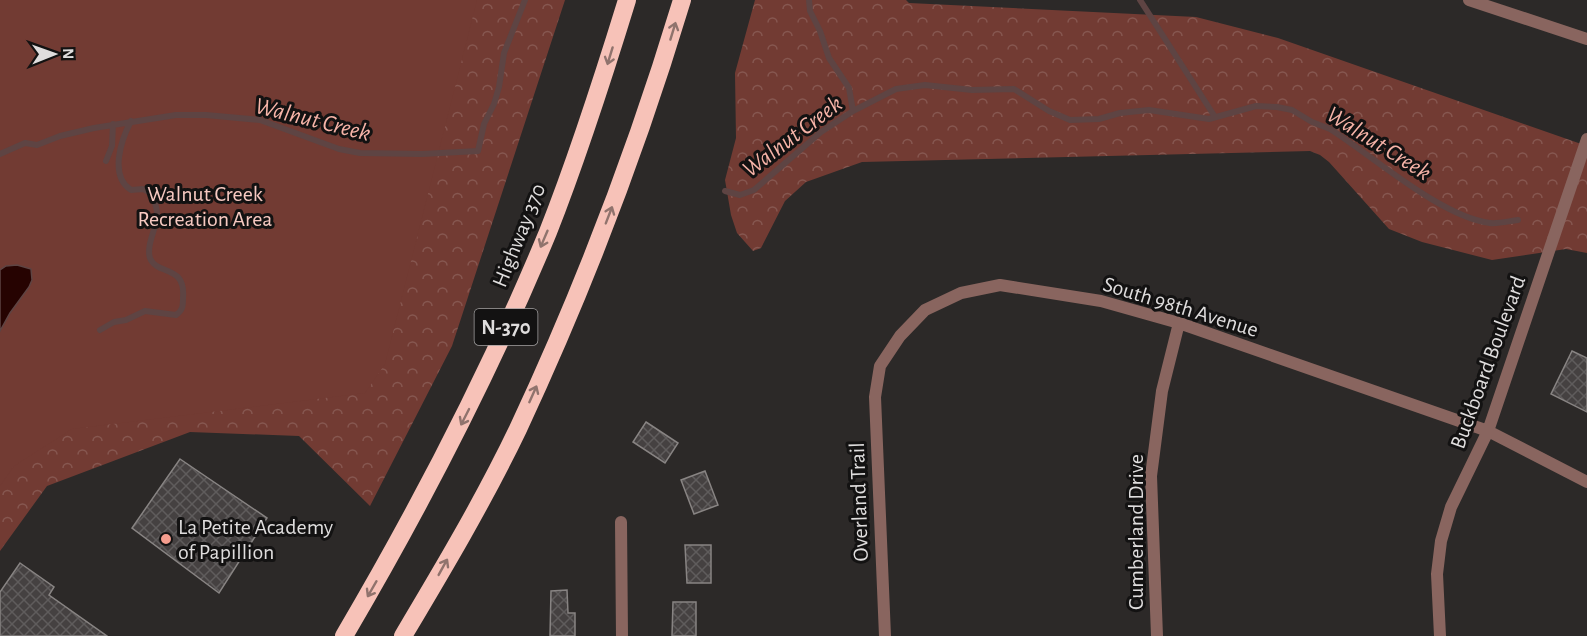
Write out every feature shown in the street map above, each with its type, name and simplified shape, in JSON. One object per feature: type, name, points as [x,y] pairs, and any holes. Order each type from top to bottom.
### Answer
[{"type":"highway","name":"Highway 370","points":[[344,636],[431,482],[472,402],[514,310],[548,230],[600,87],[627,0]]},
{"type":"highway","name":"N-370","points":[[403,636],[517,430],[593,256],[637,142],[682,0]]},
{"type":"street","points":[[1476,1],[1587,39]]},
{"type":"street","name":"Buckboard Boulevard","points":[[1440,636],[1437,574],[1441,541],[1451,507],[1488,431],[1587,140]]},
{"type":"street","name":"South 98th Avenue","points":[[880,366],[900,336],[925,310],[961,293],[1000,285],[1101,302],[1179,323],[1488,431],[1587,482]]},
{"type":"street","name":"Cumberland Drive","points":[[1157,636],[1151,476],[1162,391],[1179,323]]},
{"type":"street","name":"Overland Trail","points":[[880,366],[875,397],[885,636]]},
{"type":"street","points":[[621,522],[622,636]]},
{"type":"green space","name":"Walnut Creek Recreation Area","points":[[0,0],[477,0],[385,364],[365,393],[72,429],[14,466],[0,486]]},
{"type":"green space","name":"Walnut Creek Recreation Area","points":[[103,0],[565,0],[452,346],[370,506],[299,436],[190,432],[47,486],[0,551],[0,208]]},
{"type":"green space","points":[[755,0],[906,0],[909,3],[1196,17],[1278,38],[1587,146],[1587,253],[1566,249],[1492,260],[1422,242],[1389,229],[1329,162],[1310,151],[862,162],[806,182],[785,201],[761,248],[753,251],[737,233],[731,215],[725,180],[736,138],[735,73]]},
{"type":"shaded area","points":[[17,265],[31,269],[32,280],[0,331],[0,270],[6,266]]},
{"type":"building","points":[[1572,351],[1587,358],[1587,412],[1551,394]]},
{"type":"building","points":[[646,422],[678,443],[665,463],[633,442]]},
{"type":"building","points":[[180,459],[267,518],[219,593],[132,528]]},
{"type":"building","points":[[705,471],[718,505],[694,514],[681,480]]},
{"type":"building","points":[[685,545],[711,545],[711,583],[687,583]]},
{"type":"building","points":[[20,563],[54,587],[49,595],[107,636],[0,636],[0,592]]},
{"type":"building","points":[[567,590],[568,613],[575,613],[575,636],[550,636],[551,591]]},
{"type":"building","points":[[673,602],[696,602],[696,636],[672,636]]},
{"type":"waterway","name":"Walnut Creek","points":[[0,154],[25,143],[37,145],[60,136],[94,128],[176,115],[260,120],[339,149],[360,153],[422,154],[478,151],[484,124],[499,87],[504,53],[525,0]]},
{"type":"waterway","points":[[809,0],[810,11],[829,58],[849,88],[853,111]]},
{"type":"waterway","points":[[1140,0],[1215,117]]},
{"type":"waterway","name":"Walnut Creek","points":[[725,191],[740,195],[754,190],[821,132],[853,111],[896,89],[925,85],[972,90],[1014,89],[1049,111],[1070,120],[1099,119],[1120,113],[1149,110],[1209,119],[1256,106],[1292,110],[1330,129],[1408,184],[1450,210],[1490,223],[1518,220]]},
{"type":"waterway","points":[[100,330],[114,322],[126,320],[145,311],[176,315],[183,306],[183,287],[180,280],[176,275],[159,267],[150,258],[149,248],[157,214],[152,194],[143,189],[131,190],[120,176],[119,157],[131,121]]},
{"type":"waterway","points":[[106,161],[112,146],[113,124]]},
{"type":"place","name":"La Petite Academy of Papillion","points":[[166,539]]}]
